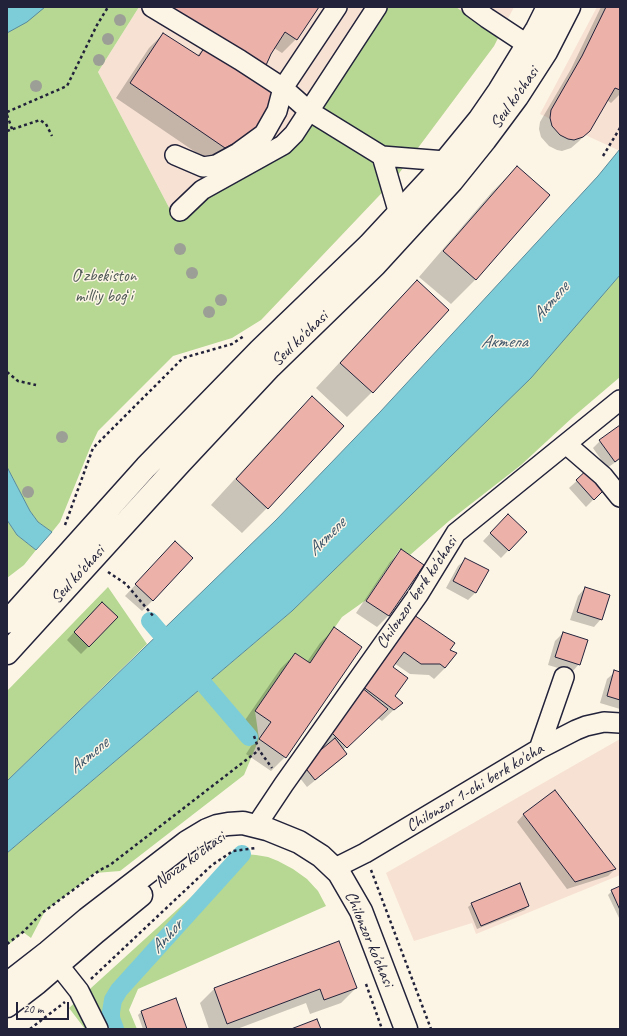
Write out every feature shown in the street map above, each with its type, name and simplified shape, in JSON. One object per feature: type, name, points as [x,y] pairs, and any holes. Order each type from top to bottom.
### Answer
[{"type":"main road","name":"Seul ko'chasi","points":[[7,653],[71,582],[84,551],[146,467],[260,350],[350,264],[399,214],[445,161],[489,105],[528,45],[548,7]]},
{"type":"main road","name":"Seul ko'chasi","points":[[7,622],[57,566],[84,551],[180,463],[270,367],[371,269],[452,181],[517,97],[546,52],[569,7]]},
{"type":"main road","name":"Novza ko'chasi","points":[[7,1006],[53,958],[87,919],[186,842],[207,830],[223,825],[243,823],[256,826]]},
{"type":"main road","name":"Chilonzor ko'chasi","points":[[256,826],[278,832],[299,842],[321,856],[335,868],[345,882],[361,911],[406,1029]]},
{"type":"main road","name":"Novza ko'chasi","points":[[7,984],[53,958]]},
{"type":"street","points":[[152,7],[240,60],[282,88],[309,111],[382,156],[445,161]]},
{"type":"street","points":[[175,155],[203,167],[216,165],[238,153],[264,134],[277,110],[282,88],[337,7]]},
{"type":"street","points":[[180,210],[202,190],[283,145],[294,134],[377,7]]},
{"type":"street","points":[[472,7],[487,13],[528,45]]},
{"type":"street","points":[[382,156],[399,214]]},
{"type":"street","name":"Chilonzor berk ko'chasi","points":[[256,826],[418,595],[456,533],[620,400]]},
{"type":"street","points":[[566,444],[602,476],[620,497]]},
{"type":"street","points":[[540,749],[564,677]]},
{"type":"street","name":"Chilonzor 1-chi berk ko'cha","points":[[335,868],[365,853],[540,749],[586,726],[604,722],[620,723]]},
{"type":"street","points":[[53,958],[79,991],[98,1029]]},
{"type":"path","points":[[7,112],[67,86],[97,25],[108,7]]},
{"type":"path","points":[[7,115],[12,129]]},
{"type":"path","points":[[7,131],[40,120],[46,124],[52,136]]},
{"type":"path","points":[[603,156],[620,128]]},
{"type":"path","points":[[154,617],[126,584],[84,551],[93,448],[182,358],[232,344],[250,333]]},
{"type":"path","points":[[7,372],[18,381],[36,385]]},
{"type":"path","points":[[254,736],[259,750],[284,784]]},
{"type":"path","points":[[7,944],[23,932],[42,913],[100,870],[110,865],[259,750]]},
{"type":"path","points":[[30,1029],[79,991],[212,865],[233,851],[257,848]]},
{"type":"path","points":[[365,853],[431,1029]]},
{"type":"path","points":[[364,978],[382,1029]]},
{"type":"shaded area","points":[[139,7],[514,7],[494,46],[394,180],[261,320],[175,219],[98,72]]},
{"type":"shaded area","points":[[597,7],[620,7],[620,151],[540,114]]},
{"type":"shaded area","points":[[620,739],[620,875],[476,934],[472,923],[414,941],[386,873]]},
{"type":"green space","name":"Oʻzbekiston milliy bogʻi","points":[[7,7],[139,7],[98,72],[175,219],[200,195],[271,158],[383,7],[456,7],[498,38],[494,46],[394,180],[261,320],[232,338],[173,356],[98,431],[60,522],[52,532],[38,522],[30,511],[7,467]]},
{"type":"green space","points":[[620,275],[620,377],[573,417],[521,465],[449,521],[410,555],[400,549],[366,600],[342,617],[310,663],[295,653],[255,711],[259,739],[244,775],[120,871],[95,873],[45,911],[31,938],[23,932],[7,946],[7,853],[292,611],[526,382]]},
{"type":"green space","points":[[7,520],[17,535],[36,550],[24,565],[7,578]]},
{"type":"green space","points":[[108,587],[147,644],[7,781],[7,691]]},
{"type":"green space","points":[[244,854],[268,857],[293,869],[307,879],[318,891],[326,906],[138,989],[129,1010],[137,1029],[85,1029],[69,1008],[233,859]]},
{"type":"water","points":[[7,7],[45,7],[27,22],[7,33]]},
{"type":"water","name":"Актепа","points":[[620,149],[620,275],[531,378],[292,611],[7,853],[7,781],[276,520],[380,412],[598,176]]},
{"type":"water","points":[[7,467],[30,511],[38,522],[52,532],[36,550],[17,535],[7,520]]},
{"type":"building","points":[[319,7],[297,40],[285,32],[271,54],[263,72],[241,53],[196,22],[170,8]]},
{"type":"building","points":[[606,7],[620,7],[620,90],[615,88],[590,131],[583,137],[574,140],[568,139],[560,135],[552,126],[550,118],[551,110],[582,56]]},
{"type":"building","points":[[163,33],[199,56],[206,45],[280,94],[255,133],[225,148],[130,83]]},
{"type":"building","points":[[517,166],[550,195],[476,280],[443,251]]},
{"type":"building","points":[[417,280],[449,310],[373,393],[340,363]]},
{"type":"building","points":[[312,396],[344,426],[268,509],[236,479]]},
{"type":"building","points":[[620,425],[620,458],[615,462],[599,440]]},
{"type":"building","points":[[590,467],[607,487],[594,500],[576,480]]},
{"type":"building","points":[[508,514],[527,532],[509,551],[490,533]]},
{"type":"building","points":[[175,541],[193,558],[153,601],[135,584]]},
{"type":"building","points":[[401,549],[424,565],[389,616],[366,601]]},
{"type":"building","points":[[465,558],[489,570],[476,593],[453,581]]},
{"type":"building","points":[[585,587],[610,595],[602,620],[577,612]]},
{"type":"building","points":[[102,602],[118,617],[89,647],[74,632]]},
{"type":"building","points":[[414,615],[455,643],[450,650],[457,653],[445,668],[440,664],[421,664],[404,652],[393,667],[408,678],[395,696],[403,703],[394,710],[362,686]]},
{"type":"building","points":[[334,627],[362,647],[286,758],[259,739],[271,722],[255,711],[295,653],[310,663]]},
{"type":"building","points":[[563,632],[588,640],[580,665],[555,657]]},
{"type":"building","points":[[614,670],[620,672],[620,700],[607,696]]},
{"type":"building","points":[[361,687],[388,709],[347,748],[328,729]]},
{"type":"building","points":[[335,738],[347,754],[315,780],[303,765]]},
{"type":"building","points":[[555,790],[616,869],[575,882],[523,814]]},
{"type":"building","points":[[520,883],[529,906],[481,926],[471,903]]},
{"type":"building","points":[[620,886],[620,910],[611,890]]},
{"type":"building","points":[[339,941],[357,988],[324,1000],[320,989],[227,1024],[214,988]]},
{"type":"building","points":[[176,998],[187,1029],[147,1029],[141,1011]]},
{"type":"building","points":[[317,1019],[321,1029],[291,1029]]},
{"type":"waterway","name":"Anhor","points":[[150,621],[249,737]]},
{"type":"waterway","name":"Anhor","points":[[115,1029],[111,1018],[111,1012],[113,1000],[119,990],[242,854]]},
{"type":"water label","name":"Актепе","points":[[551,302]]},
{"type":"water label","name":"Актепе","points":[[327,537]]},
{"type":"water label","name":"Актепе","points":[[89,756]]}]
